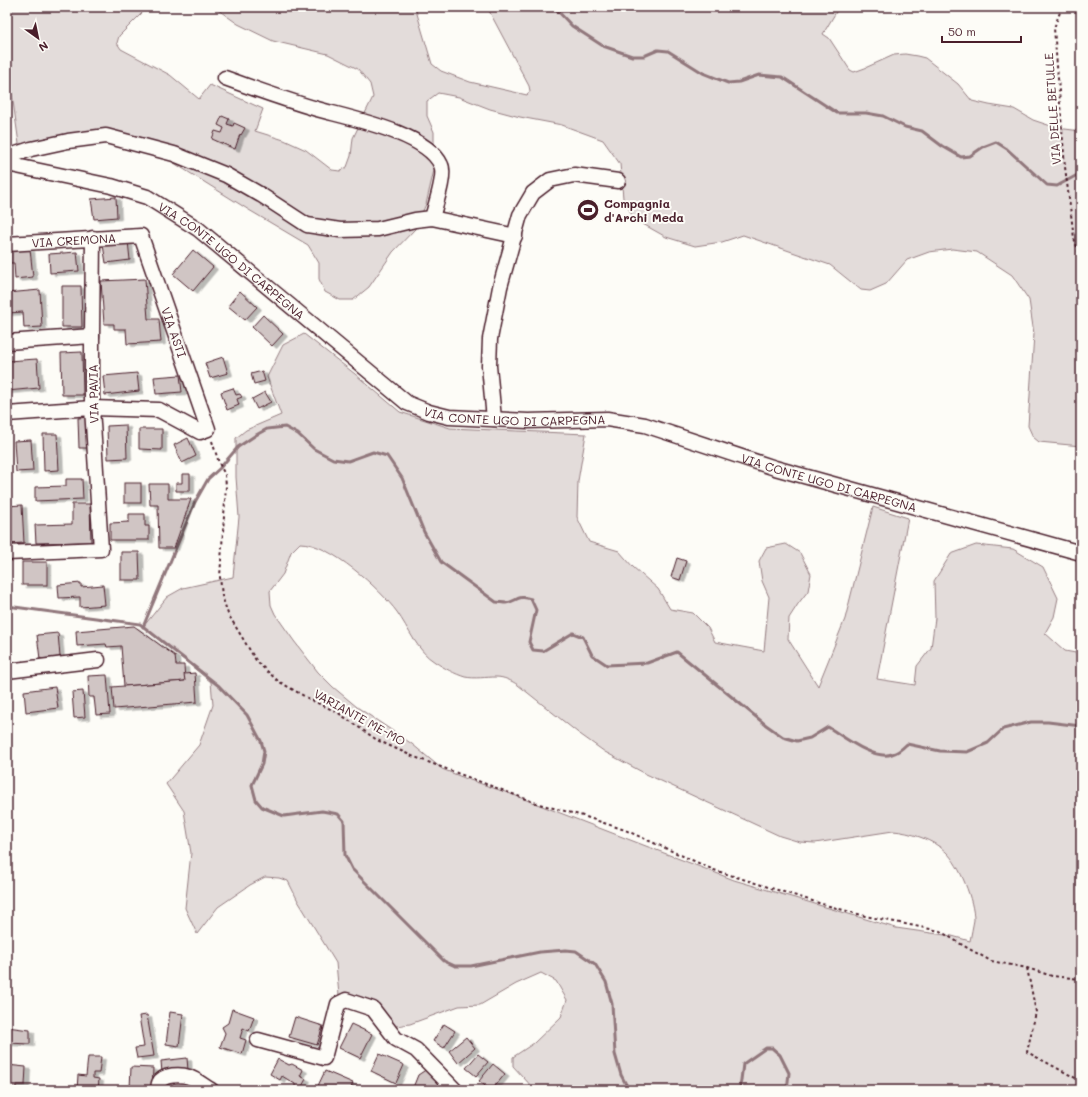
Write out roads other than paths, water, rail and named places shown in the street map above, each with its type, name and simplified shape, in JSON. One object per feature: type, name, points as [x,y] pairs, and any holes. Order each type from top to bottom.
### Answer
[{"type":"street","points":[[225,78],[318,109],[379,125],[407,137],[434,153],[442,166],[441,184],[432,218]]},
{"type":"street","points":[[7,157],[31,149],[68,140],[106,136],[174,154],[226,175],[261,195],[307,225],[340,230],[378,229],[415,220],[432,218],[515,236]]},
{"type":"street","name":"VIA CONTE UGO DI CARPEGNA","points":[[7,164],[27,167],[111,186],[147,197],[198,229],[407,403],[429,412],[449,416],[528,421],[607,419],[645,426],[775,468],[1081,553]]},
{"type":"street","points":[[494,419],[489,366],[490,339],[500,287],[520,215],[534,193],[550,180],[574,175],[618,181]]},
{"type":"street","name":"VIA CREMONA","points":[[7,244],[141,236]]},
{"type":"street","name":"VIA ASTI","points":[[92,408],[159,410],[200,432],[208,429],[141,236]]},
{"type":"street","name":"VIA PAVIA","points":[[7,553],[102,549],[92,408],[93,238]]},
{"type":"street","points":[[7,342],[92,336]]},
{"type":"street","points":[[7,414],[92,408]]},
{"type":"street","points":[[7,671],[98,660]]},
{"type":"street","points":[[258,1040],[324,1058],[338,1004],[346,1000],[373,1009],[396,1039],[416,1050],[455,1090]]},
{"type":"street","points":[[159,1090],[159,1084],[166,1077],[182,1075],[190,1077],[212,1090]]},
{"type":"waterway","points":[[554,7],[572,26],[603,46],[632,56],[644,56],[658,50],[668,51],[703,73],[728,83],[739,82],[759,75],[782,77],[837,113],[866,113],[883,116],[905,127],[922,131],[942,146],[961,157],[970,156],[983,147],[996,142],[1007,149],[1047,185],[1057,186],[1081,173]]},
{"type":"waterway","points":[[143,627],[195,502],[208,479],[220,468],[238,447],[267,429],[285,427],[298,434],[314,449],[333,459],[348,461],[373,452],[387,456],[402,478],[424,532],[441,562],[496,602],[506,603],[523,597],[531,599],[536,610],[529,642],[533,650],[543,651],[573,633],[583,637],[592,655],[607,665],[647,663],[677,652],[766,725],[783,737],[797,741],[810,738],[828,727],[868,751],[877,754],[885,755],[896,753],[907,744],[940,751],[967,752],[988,743],[1003,729],[1031,722],[1048,722],[1081,726]]},
{"type":"waterway","points":[[7,606],[140,624],[219,686],[247,715],[261,741],[264,751],[262,764],[252,785],[256,800],[262,807],[284,816],[322,811],[338,814],[344,821],[345,855],[352,869],[444,961],[455,966],[471,966],[540,952],[566,950],[576,951],[595,964],[606,982],[612,1004],[615,1054],[621,1075],[629,1090]]},
{"type":"waterway","points":[[738,1090],[740,1088],[743,1064],[766,1048],[772,1048],[780,1055],[789,1073],[787,1090]]},
{"type":"place","name":"Compagnia d'Archi Meda","points":[[588,210]]}]
